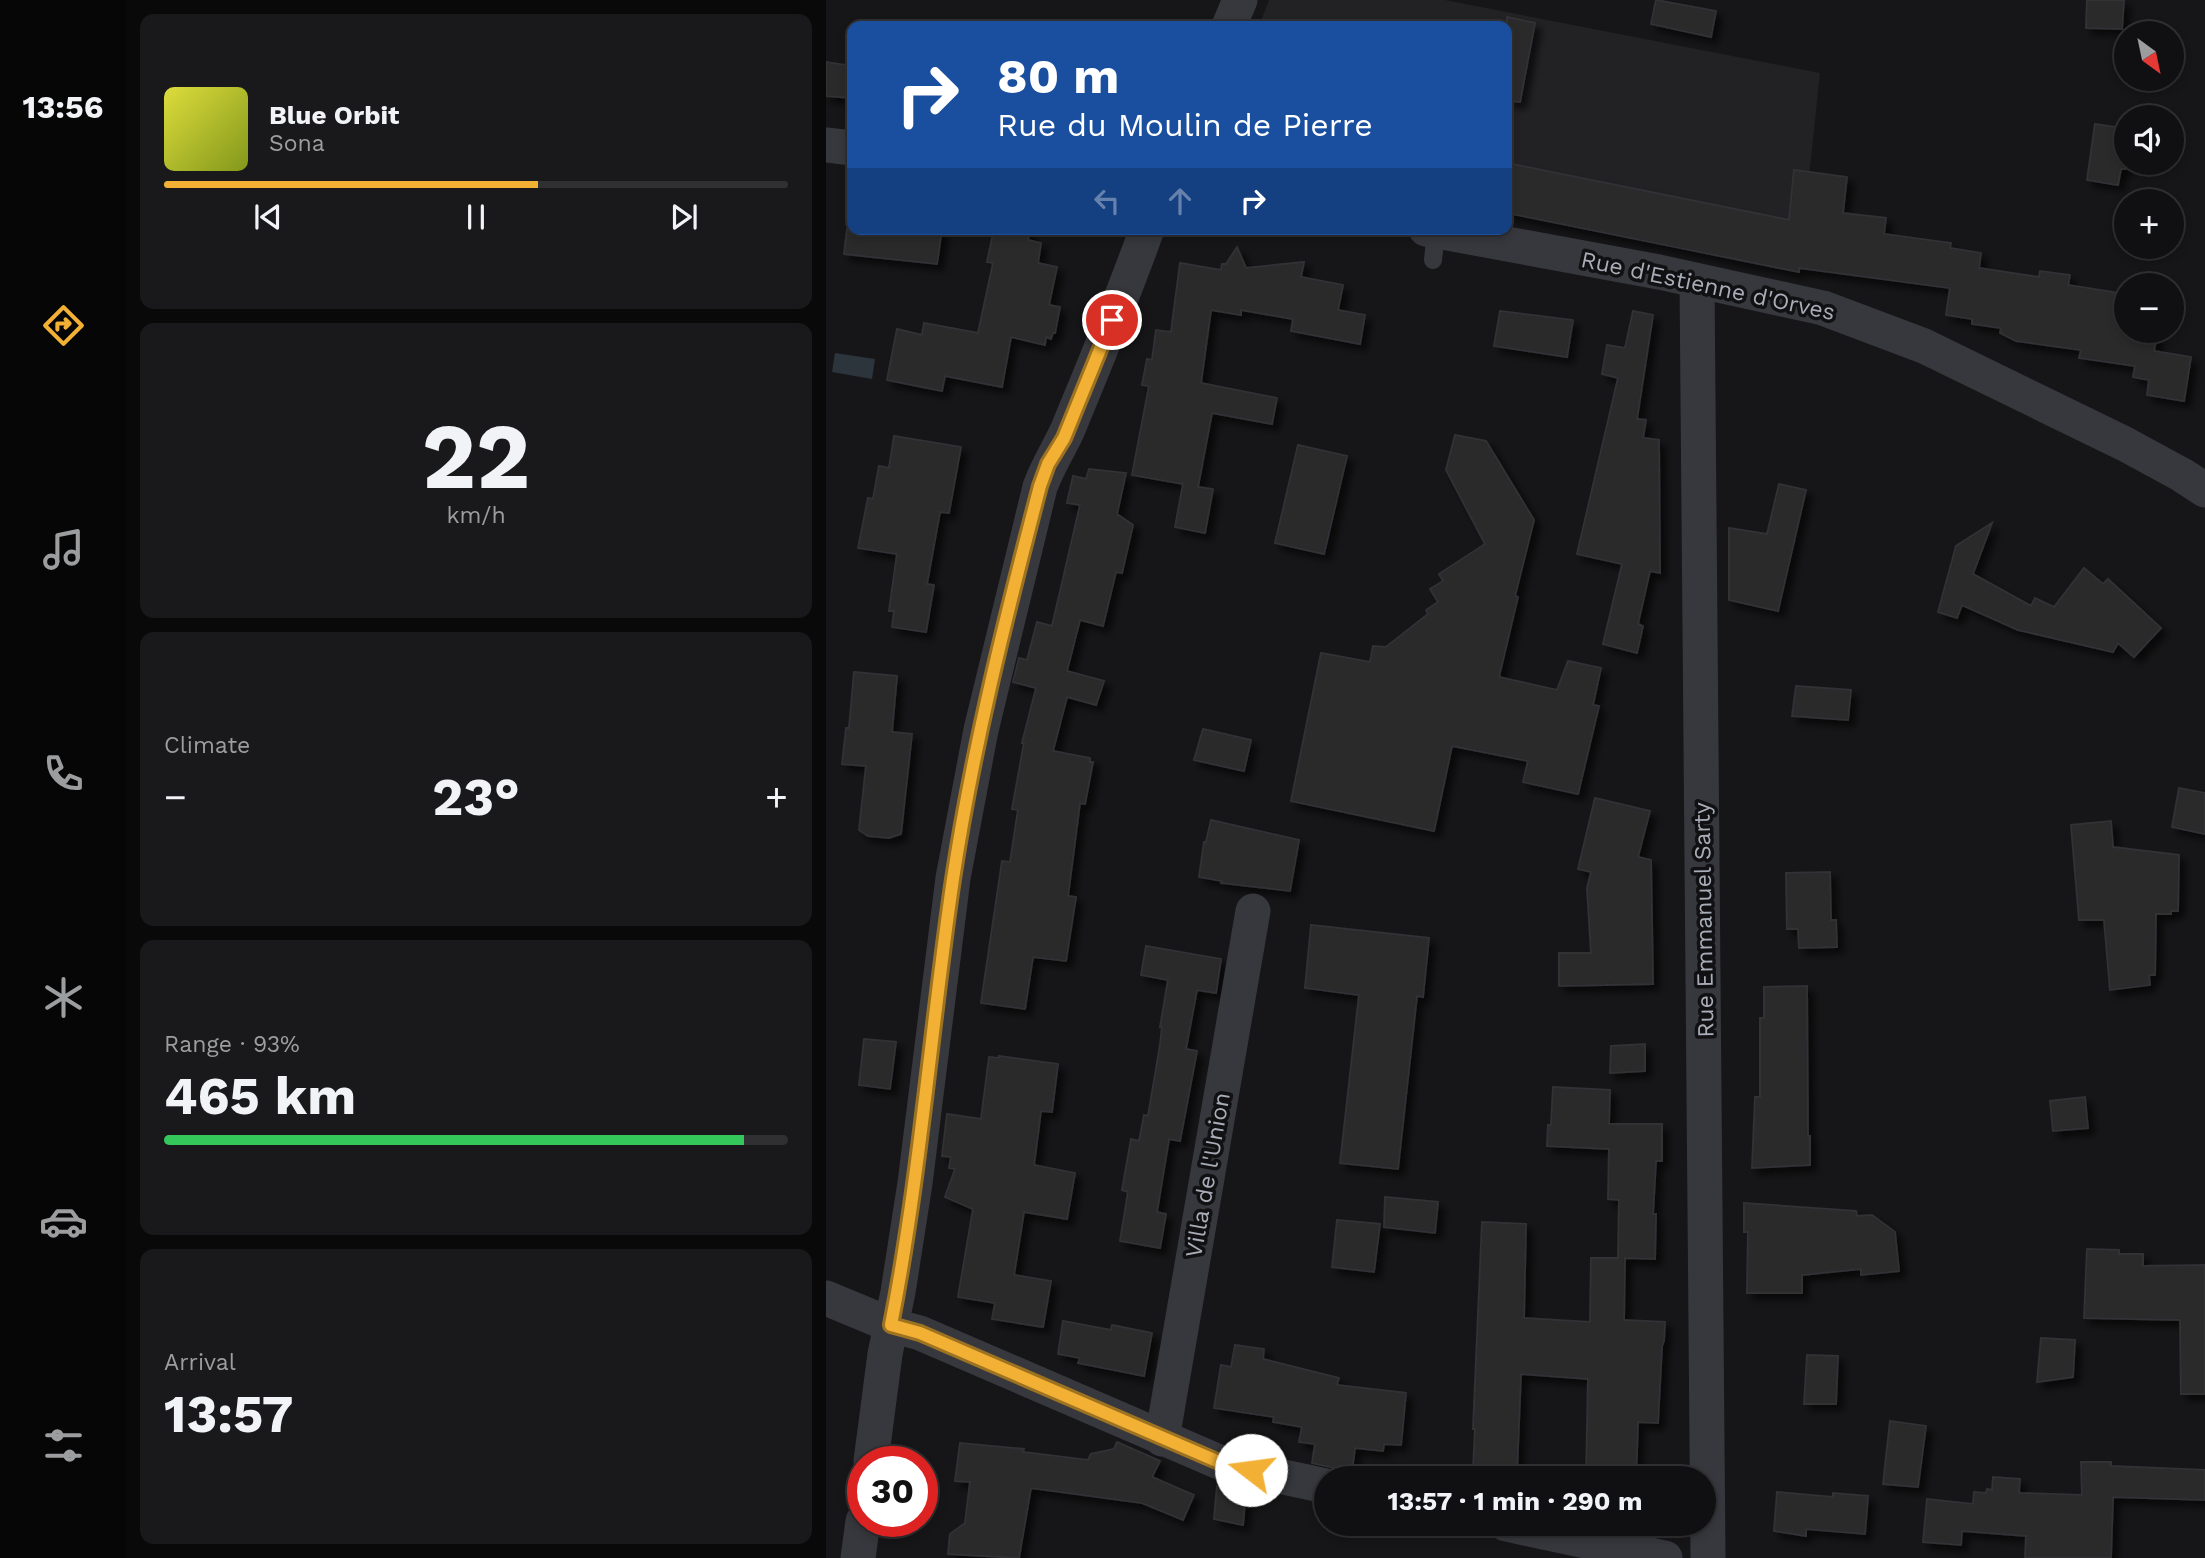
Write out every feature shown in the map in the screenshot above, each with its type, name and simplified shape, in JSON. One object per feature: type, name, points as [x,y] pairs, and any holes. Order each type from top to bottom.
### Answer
[{"type":"street","points":[[1231,21],[1240,0]]},
{"type":"street","points":[[826,145],[847,147]]},
{"type":"street","points":[[873,1446],[885,1354],[915,1183],[953,878],[981,730],[1026,540],[1048,464],[1064,438],[1104,342],[1144,235]]},
{"type":"street","name":"Rue d'Estienne d'Orves","points":[[1431,240],[1697,281],[1823,308],[1924,346],[2125,444],[2205,490]]},
{"type":"street","name":"Rue Emmanuel Sarty","points":[[1697,281],[1708,1558]]},
{"type":"street","name":"Villa de l'Union","points":[[1162,1439],[1253,911]]},
{"type":"street","points":[[826,1298],[891,1325],[920,1333],[1226,1465],[1314,1483]]},
{"type":"street","points":[[1562,1536],[1665,1558]]},
{"type":"street","points":[[859,1558],[861,1537]]},
{"type":"shaded area","points":[[1269,0],[1445,0],[1820,73],[1799,272],[1512,214],[1512,21],[1261,21]]},
{"type":"shaded area","points":[[835,353],[875,359],[872,379],[832,372]]},
{"type":"building","points":[[1656,0],[1716,11],[1711,37],[1651,24]]},
{"type":"building","points":[[2087,0],[2124,0],[2123,21],[2114,21],[2114,29],[2086,28]]},
{"type":"building","points":[[1507,17],[1535,23],[1520,102],[1512,101],[1512,21],[1507,21]]},
{"type":"building","points":[[826,62],[847,65],[847,98],[826,96]]},
{"type":"building","points":[[2095,124],[2114,127],[2114,175],[2120,175],[2118,185],[2087,180]]},
{"type":"building","points":[[1512,164],[1789,220],[1794,170],[1847,177],[1843,213],[1886,218],[1884,234],[1951,243],[1950,248],[1981,253],[1979,268],[2039,277],[2040,271],[2070,275],[2068,285],[2114,292],[2114,343],[2156,343],[2154,351],[2191,357],[2184,401],[2147,395],[2149,380],[2133,377],[2135,366],[2079,358],[2081,350],[2016,341],[2000,333],[2001,328],[1972,324],[1972,319],[1946,315],[1950,288],[1799,268],[1799,272],[1512,214]]},
{"type":"building","points":[[847,229],[847,235],[941,235],[937,264],[844,254]]},
{"type":"building","points":[[993,235],[1029,235],[1028,240],[1041,243],[1038,263],[1057,267],[1049,305],[1060,307],[1055,333],[1051,339],[1046,337],[1045,345],[1011,337],[1002,387],[945,376],[942,391],[887,380],[897,329],[922,335],[924,323],[978,333],[993,263],[987,262]]},
{"type":"building","points":[[1237,247],[1246,268],[1304,262],[1301,277],[1343,285],[1338,310],[1365,315],[1360,344],[1291,331],[1293,319],[1241,310],[1241,315],[1211,310],[1201,383],[1277,398],[1272,424],[1212,413],[1198,487],[1213,489],[1205,533],[1175,527],[1183,484],[1132,475],[1149,386],[1142,385],[1147,359],[1152,360],[1156,330],[1171,332],[1180,263],[1221,270],[1222,264],[1226,264]]},
{"type":"building","points":[[1500,311],[1573,320],[1567,357],[1494,346]]},
{"type":"building","points":[[1633,311],[1653,315],[1637,419],[1646,420],[1643,438],[1659,440],[1660,573],[1650,571],[1638,624],[1643,626],[1637,653],[1603,644],[1622,564],[1577,554],[1618,378],[1602,374],[1607,345],[1625,348]]},
{"type":"building","points":[[1455,435],[1486,441],[1534,520],[1499,677],[1557,690],[1568,661],[1601,668],[1593,705],[1599,706],[1578,794],[1523,782],[1528,761],[1452,746],[1434,831],[1291,801],[1321,653],[1370,662],[1373,646],[1386,647],[1428,614],[1426,610],[1438,602],[1430,589],[1443,581],[1439,574],[1485,544],[1446,470]]},
{"type":"building","points":[[894,436],[961,447],[949,513],[940,512],[927,584],[934,585],[926,632],[892,627],[894,611],[889,611],[897,554],[858,548],[868,498],[873,499],[879,466],[889,468]]},
{"type":"building","points":[[1298,445],[1347,456],[1324,554],[1275,543]]},
{"type":"building","points":[[1089,469],[1126,473],[1117,514],[1133,525],[1122,573],[1116,572],[1103,626],[1080,620],[1067,671],[1104,681],[1096,705],[1067,697],[1053,751],[1090,758],[1090,762],[1093,762],[1085,804],[1080,803],[1068,896],[1076,897],[1066,961],[1033,957],[1025,1009],[981,1003],[1002,861],[1010,862],[1018,810],[1012,809],[1022,743],[1036,688],[1013,682],[1019,658],[1027,660],[1037,622],[1052,626],[1080,505],[1067,503],[1073,476],[1086,479]]},
{"type":"building","points":[[1779,484],[1806,490],[1778,611],[1729,600],[1729,528],[1767,534]]},
{"type":"building","points":[[1992,523],[1973,574],[2031,606],[2035,598],[2054,607],[2084,568],[2103,584],[2108,579],[2161,628],[2134,657],[2118,643],[2113,652],[2018,630],[1962,605],[1957,618],[1938,612],[1956,546]]},
{"type":"building","points":[[854,672],[897,676],[892,732],[912,734],[901,834],[889,838],[868,836],[859,830],[866,766],[842,764],[846,728],[849,728]]},
{"type":"building","points":[[1796,686],[1851,690],[1848,720],[1792,716]]},
{"type":"building","points":[[1203,729],[1251,740],[1244,771],[1194,760]]},
{"type":"building","points":[[2179,788],[2205,793],[2205,834],[2172,827]]},
{"type":"building","points":[[1595,798],[1650,811],[1638,857],[1651,860],[1653,984],[1559,986],[1559,953],[1591,953],[1587,888],[1591,872],[1578,869]]},
{"type":"building","points":[[1211,820],[1299,840],[1290,891],[1221,883],[1222,881],[1199,877],[1204,842]]},
{"type":"building","points":[[2111,821],[2113,847],[2179,855],[2178,911],[2156,914],[2155,975],[2149,975],[2150,985],[2110,990],[2104,920],[2079,920],[2071,825]]},
{"type":"building","points":[[1830,872],[1831,920],[1836,920],[1837,947],[1799,948],[1798,929],[1787,929],[1786,873]]},
{"type":"building","points":[[1311,925],[1429,938],[1423,997],[1417,996],[1398,1169],[1340,1163],[1359,995],[1305,988]]},
{"type":"building","points":[[1146,946],[1221,959],[1216,993],[1197,990],[1186,1049],[1197,1051],[1180,1141],[1169,1139],[1157,1212],[1166,1214],[1160,1248],[1120,1241],[1128,1192],[1122,1190],[1131,1139],[1139,1141],[1144,1115],[1148,1116],[1168,980],[1141,975]]},
{"type":"building","points":[[1807,986],[1810,1165],[1752,1168],[1755,1097],[1760,1097],[1760,1018],[1764,1018],[1764,987]]},
{"type":"building","points":[[864,1039],[896,1042],[890,1089],[859,1085]]},
{"type":"building","points":[[1645,1044],[1645,1071],[1610,1073],[1611,1046]]},
{"type":"building","points":[[989,1057],[1058,1064],[1052,1112],[1041,1111],[1034,1165],[1075,1173],[1067,1219],[1024,1212],[1014,1275],[1051,1281],[1043,1327],[992,1319],[995,1303],[958,1297],[973,1209],[945,1197],[955,1169],[949,1168],[951,1157],[942,1156],[947,1114],[981,1119]]},
{"type":"building","points":[[1553,1087],[1610,1090],[1609,1124],[1662,1124],[1662,1161],[1656,1161],[1653,1214],[1656,1214],[1655,1259],[1625,1258],[1624,1320],[1665,1322],[1658,1423],[1638,1422],[1636,1466],[1586,1466],[1588,1379],[1521,1374],[1517,1466],[1473,1466],[1482,1222],[1526,1224],[1524,1318],[1590,1322],[1591,1258],[1618,1258],[1619,1200],[1608,1199],[1609,1149],[1547,1146],[1548,1125],[1551,1125]]},
{"type":"building","points":[[2085,1097],[2088,1128],[2053,1131],[2050,1101]]},
{"type":"building","points":[[1385,1197],[1438,1202],[1435,1233],[1384,1227]]},
{"type":"building","points":[[1744,1203],[1856,1211],[1857,1216],[1872,1215],[1895,1232],[1899,1271],[1861,1275],[1861,1269],[1802,1275],[1802,1293],[1747,1293],[1748,1232],[1744,1232]]},
{"type":"building","points":[[1337,1220],[1380,1224],[1374,1272],[1332,1267]]},
{"type":"building","points":[[2087,1249],[2119,1250],[2119,1254],[2143,1254],[2143,1266],[2205,1265],[2205,1394],[2181,1394],[2180,1320],[2084,1318]]},
{"type":"building","points":[[1063,1321],[1111,1330],[1112,1325],[1152,1333],[1144,1376],[1078,1363],[1080,1358],[1058,1354]]},
{"type":"building","points":[[2041,1338],[2075,1340],[2073,1377],[2037,1382]]},
{"type":"building","points":[[1235,1345],[1264,1349],[1263,1359],[1339,1378],[1337,1385],[1406,1393],[1401,1445],[1384,1444],[1383,1451],[1355,1448],[1353,1466],[1312,1463],[1315,1444],[1299,1442],[1302,1427],[1273,1422],[1274,1417],[1214,1408],[1221,1365],[1231,1367]]},
{"type":"building","points":[[1807,1355],[1838,1356],[1836,1404],[1804,1404]]},
{"type":"building","points":[[1890,1421],[1926,1426],[1918,1487],[1883,1484]]},
{"type":"building","points":[[1117,1442],[1160,1461],[1152,1477],[1194,1495],[1183,1520],[1142,1503],[1031,1488],[1019,1558],[948,1554],[950,1534],[965,1523],[970,1482],[955,1481],[960,1443],[1024,1449],[1023,1452],[1088,1460],[1091,1454],[1114,1449]]},
{"type":"building","points":[[2081,1462],[2205,1470],[2205,1500],[2113,1497],[2111,1558],[2025,1558],[2026,1536],[1962,1531],[1961,1545],[1923,1542],[1927,1499],[1973,1504],[1974,1492],[1986,1493],[1987,1489],[1992,1490],[1993,1477],[2020,1479],[2021,1493],[2082,1495]]},
{"type":"building","points":[[1217,1486],[1246,1491],[1243,1525],[1214,1519]]},
{"type":"building","points":[[1777,1492],[1833,1497],[1833,1493],[1868,1496],[1865,1534],[1806,1529],[1806,1536],[1774,1531]]},
{"type":"route","points":[[1112,320],[1064,438],[1048,464],[1040,486],[981,730],[953,878],[915,1183],[891,1325],[920,1333],[1226,1465],[1251,1470]]}]
